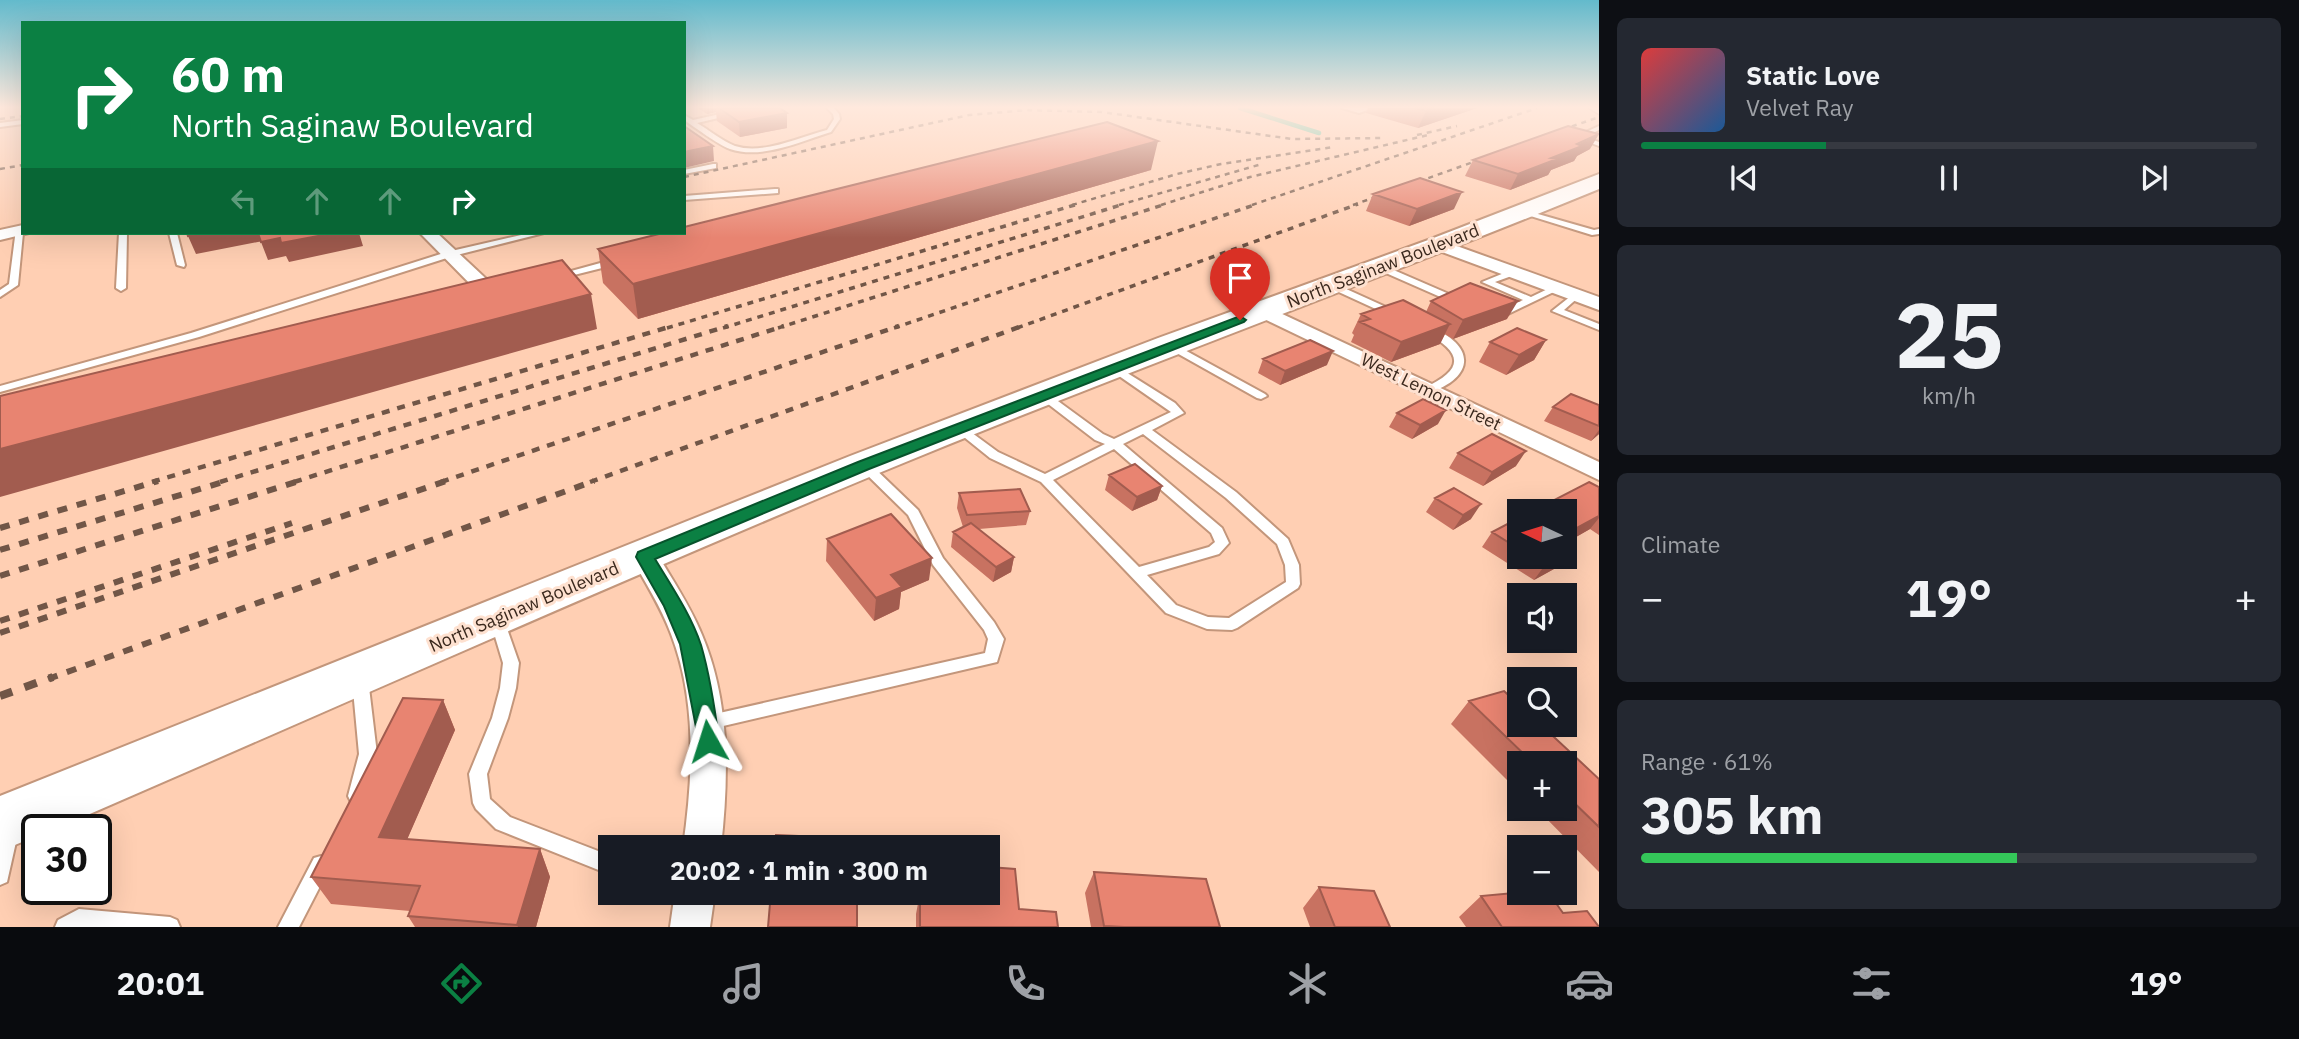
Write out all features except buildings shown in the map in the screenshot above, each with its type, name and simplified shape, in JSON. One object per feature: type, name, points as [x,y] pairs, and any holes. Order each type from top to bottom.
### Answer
[{"type":"main road","name":"North Saginaw Boulevard","points":[[6,822],[864,465],[1170,345],[1440,246],[1599,181]]},
{"type":"street","points":[[0,235],[21,231]]},
{"type":"street","points":[[430,235],[490,293]]},
{"type":"street","points":[[1440,246],[1599,303]]},
{"type":"street","name":"West Lemon Street","points":[[1264,311],[1599,472]]},
{"type":"street","points":[[645,557],[673,605],[690,644],[706,723],[709,759],[703,835]]},
{"type":"street","points":[[690,927],[693,905]]},
{"type":"lane","points":[[686,172],[713,166]]},
{"type":"lane","points":[[686,198],[775,191]]},
{"type":"lane","points":[[1527,212],[1598,233]]},
{"type":"lane","points":[[0,294],[13,285],[21,231]]},
{"type":"lane","points":[[121,288],[123,235]]},
{"type":"lane","points":[[174,235],[181,265]]},
{"type":"lane","points":[[0,389],[195,335],[450,254],[531,235]]},
{"type":"lane","points":[[544,279],[624,260]]},
{"type":"lane","points":[[1382,268],[1448,297],[1461,295],[1472,299]]},
{"type":"lane","points":[[1514,272],[1486,282],[1531,300]]},
{"type":"lane","points":[[1333,286],[1410,320],[1452,344],[1460,353],[1462,361],[1456,375],[1442,385],[1428,390]]},
{"type":"lane","points":[[1483,303],[1505,312],[1557,288]]},
{"type":"lane","points":[[1576,295],[1557,311],[1599,327]]},
{"type":"lane","points":[[1170,345],[1261,396]]},
{"type":"lane","points":[[1045,479],[1178,413],[1171,405],[1113,367]]},
{"type":"lane","points":[[1043,396],[1099,437],[1115,444],[1217,531],[1222,543],[1214,551],[1137,573]]},
{"type":"lane","points":[[960,429],[994,455],[1045,479],[1171,609],[1207,623],[1233,624],[1293,584],[1292,565],[1283,542],[1231,495],[1144,429]]},
{"type":"lane","points":[[706,723],[981,663],[991,658],[996,639],[989,626],[938,561],[913,513],[864,465]]},
{"type":"lane","points":[[496,618],[511,663],[508,688],[499,719],[478,775],[482,803],[503,822],[598,861]]},
{"type":"lane","points":[[351,807],[357,796],[368,754],[360,675]]},
{"type":"lane","points":[[0,875],[6,822]]},
{"type":"lane","points":[[288,927],[332,843]]},
{"type":"lane","points":[[65,927],[79,919],[170,927]]},
{"type":"railway","points":[[686,177],[802,151]]},
{"type":"railway","points":[[1072,205],[1177,174],[1221,164],[1306,151]]},
{"type":"railway","points":[[1161,205],[1250,177],[1359,151]]},
{"type":"railway","points":[[1252,205],[1410,151]]},
{"type":"railway","points":[[1353,205],[1490,156]]},
{"type":"railway","points":[[1119,205],[1262,164]]},
{"type":"railway","points":[[0,169],[21,165]]},
{"type":"railway","points":[[667,328],[1078,204]]},
{"type":"railway","points":[[723,328],[1124,204]]},
{"type":"railway","points":[[778,328],[1166,204]]},
{"type":"railway","points":[[894,328],[1257,204]]},
{"type":"railway","points":[[1017,328],[1358,204]]},
{"type":"railway","points":[[152,482],[672,326]]},
{"type":"railway","points":[[220,482],[728,326]]},
{"type":"railway","points":[[294,482],[784,326]]},
{"type":"railway","points":[[441,482],[899,326]]},
{"type":"railway","points":[[590,482],[1022,326]]},
{"type":"railway","points":[[0,528],[158,481]]},
{"type":"railway","points":[[0,550],[226,481]]},
{"type":"railway","points":[[0,576],[299,481]]},
{"type":"railway","points":[[0,633],[446,481]]},
{"type":"railway","points":[[48,679],[594,481]]},
{"type":"railway","points":[[0,621],[292,523]]},
{"type":"railway","points":[[0,696],[53,677]]},
{"type":"route","points":[[708,741],[698,671],[690,644],[673,605],[645,557],[864,465],[1240,320]]}]
